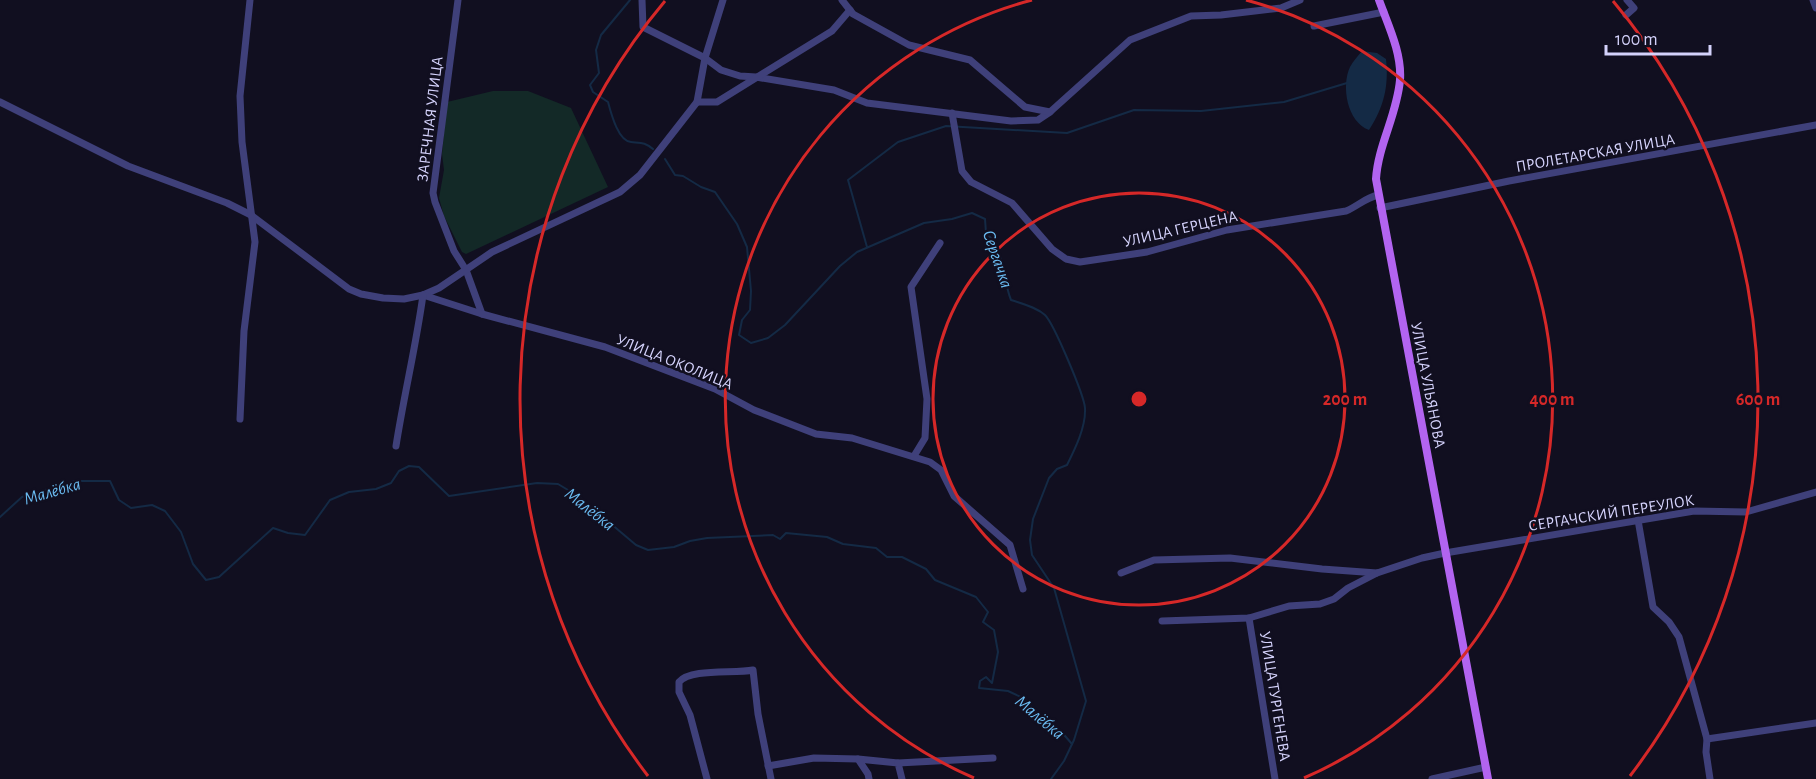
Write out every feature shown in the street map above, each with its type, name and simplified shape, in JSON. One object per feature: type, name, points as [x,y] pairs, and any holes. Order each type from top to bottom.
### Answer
[{"type":"main road","name":"УЛИЦА УЛЬЯНОВА","points":[[1379,0],[1398,59],[1400,80],[1377,163],[1378,195],[1488,779]]},
{"type":"street","points":[[240,419],[244,332],[255,242],[242,142],[240,96],[250,0]]},
{"type":"street","name":"ЗАРЕЧНАЯ УЛИЦА","points":[[458,0],[434,193],[435,202],[454,251],[466,270],[482,314]]},
{"type":"street","points":[[642,0],[644,27],[705,58],[721,70],[740,76],[834,90],[867,103],[1011,121],[1038,120],[1130,40],[1191,16],[1281,8],[1300,0]]},
{"type":"street","points":[[0,102],[128,166],[227,203],[251,215],[349,289],[361,294],[404,299],[423,295],[439,288],[492,252],[620,192],[640,175],[697,102],[705,58],[723,0]]},
{"type":"street","points":[[842,0],[850,10],[909,45],[970,60],[1025,107],[1050,111]]},
{"type":"street","points":[[1626,15],[1634,8],[1627,0]]},
{"type":"street","points":[[1813,0],[1816,8]]},
{"type":"street","points":[[697,102],[717,102],[832,31],[850,10]]},
{"type":"street","points":[[1314,26],[1384,12]]},
{"type":"street","name":"УЛИЦА ГЕРЦЕНА","points":[[952,113],[962,171],[970,182],[1012,203],[1052,249],[1066,259],[1080,262],[1147,252],[1227,230],[1346,211],[1365,198],[1378,195]]},
{"type":"street","name":"ПРОЛЕТАРСКАЯ УЛИЦА","points":[[1380,208],[1509,181],[1816,125]]},
{"type":"street","points":[[914,456],[925,438],[927,399],[911,287],[940,243]]},
{"type":"street","points":[[396,446],[423,295]]},
{"type":"street","name":"УЛИЦА ОКОЛИЦА","points":[[423,295],[482,314],[605,347],[715,389],[754,410],[816,434],[852,438],[930,462],[941,470],[954,496],[1010,545],[1023,589]]},
{"type":"street","name":"СЕРГАЧСКИЙ ПЕРЕУЛОК","points":[[1377,573],[1445,553],[1694,511],[1746,512],[1816,492]]},
{"type":"street","points":[[1638,520],[1653,607],[1669,622],[1679,637],[1707,739],[1706,752],[1710,779]]},
{"type":"street","points":[[1121,573],[1154,560],[1230,558],[1377,573]]},
{"type":"street","points":[[1162,621],[1249,618],[1289,606],[1320,604],[1334,599],[1348,588],[1377,573]]},
{"type":"street","name":"УЛИЦА ТУРГЕНЕВА","points":[[1249,618],[1275,779]]},
{"type":"street","points":[[707,779],[690,715],[679,692],[679,682],[692,674],[741,673],[753,670],[771,779]]},
{"type":"street","points":[[1707,739],[1816,723]]},
{"type":"street","points":[[768,766],[814,758],[898,763],[993,758]]},
{"type":"street","points":[[858,759],[869,779]]},
{"type":"street","points":[[898,763],[902,779]]},
{"type":"street","points":[[1432,779],[1486,767]]},
{"type":"green space","points":[[493,91],[528,91],[571,108],[608,187],[466,254],[462,252],[444,216],[439,198],[444,170],[442,154],[447,102]]},
{"type":"water","points":[[1362,51],[1377,53],[1386,59],[1387,78],[1384,96],[1369,130],[1355,119],[1346,93],[1350,67]]},
{"type":"waterway","name":"Сергачка","points":[[630,0],[601,35],[596,50],[599,73],[590,85],[593,92],[608,102],[622,137],[653,149]]},
{"type":"waterway","points":[[867,247],[848,180],[898,142],[946,126],[1067,133],[1134,110],[1201,111],[1284,102],[1347,83]]},
{"type":"waterway","name":"Сергачка","points":[[665,159],[675,175],[683,176],[715,192],[737,224],[747,247],[751,291],[750,310],[742,320],[739,335],[751,343],[768,338],[785,325],[840,266],[857,252],[924,223],[972,213],[985,219],[986,233],[1000,255],[1011,300],[1038,310],[1049,321],[1074,375],[1085,408],[1082,430],[1067,465],[1057,469],[1049,478],[1033,519],[1030,540],[1032,555],[1054,588],[1086,701],[1074,740],[1064,761],[1051,779]]},
{"type":"waterway","name":"Малёбка","points":[[0,517],[22,497],[75,481],[110,481],[119,500],[131,508],[152,505],[165,511],[181,532],[193,564],[206,580],[219,577],[273,528],[305,535],[330,500],[349,492],[376,489],[391,483],[399,471],[409,466],[419,467],[449,496],[537,483],[558,484],[578,496],[636,545],[648,550],[674,547],[707,538],[773,535],[780,539],[786,533],[827,537],[843,544],[876,548],[887,557],[902,557],[926,569],[935,580],[976,597],[988,612],[983,622],[994,630],[998,652],[992,683],[986,677],[980,681],[979,688],[1008,691],[1023,698],[1044,720],[1059,729],[1072,744]]}]
